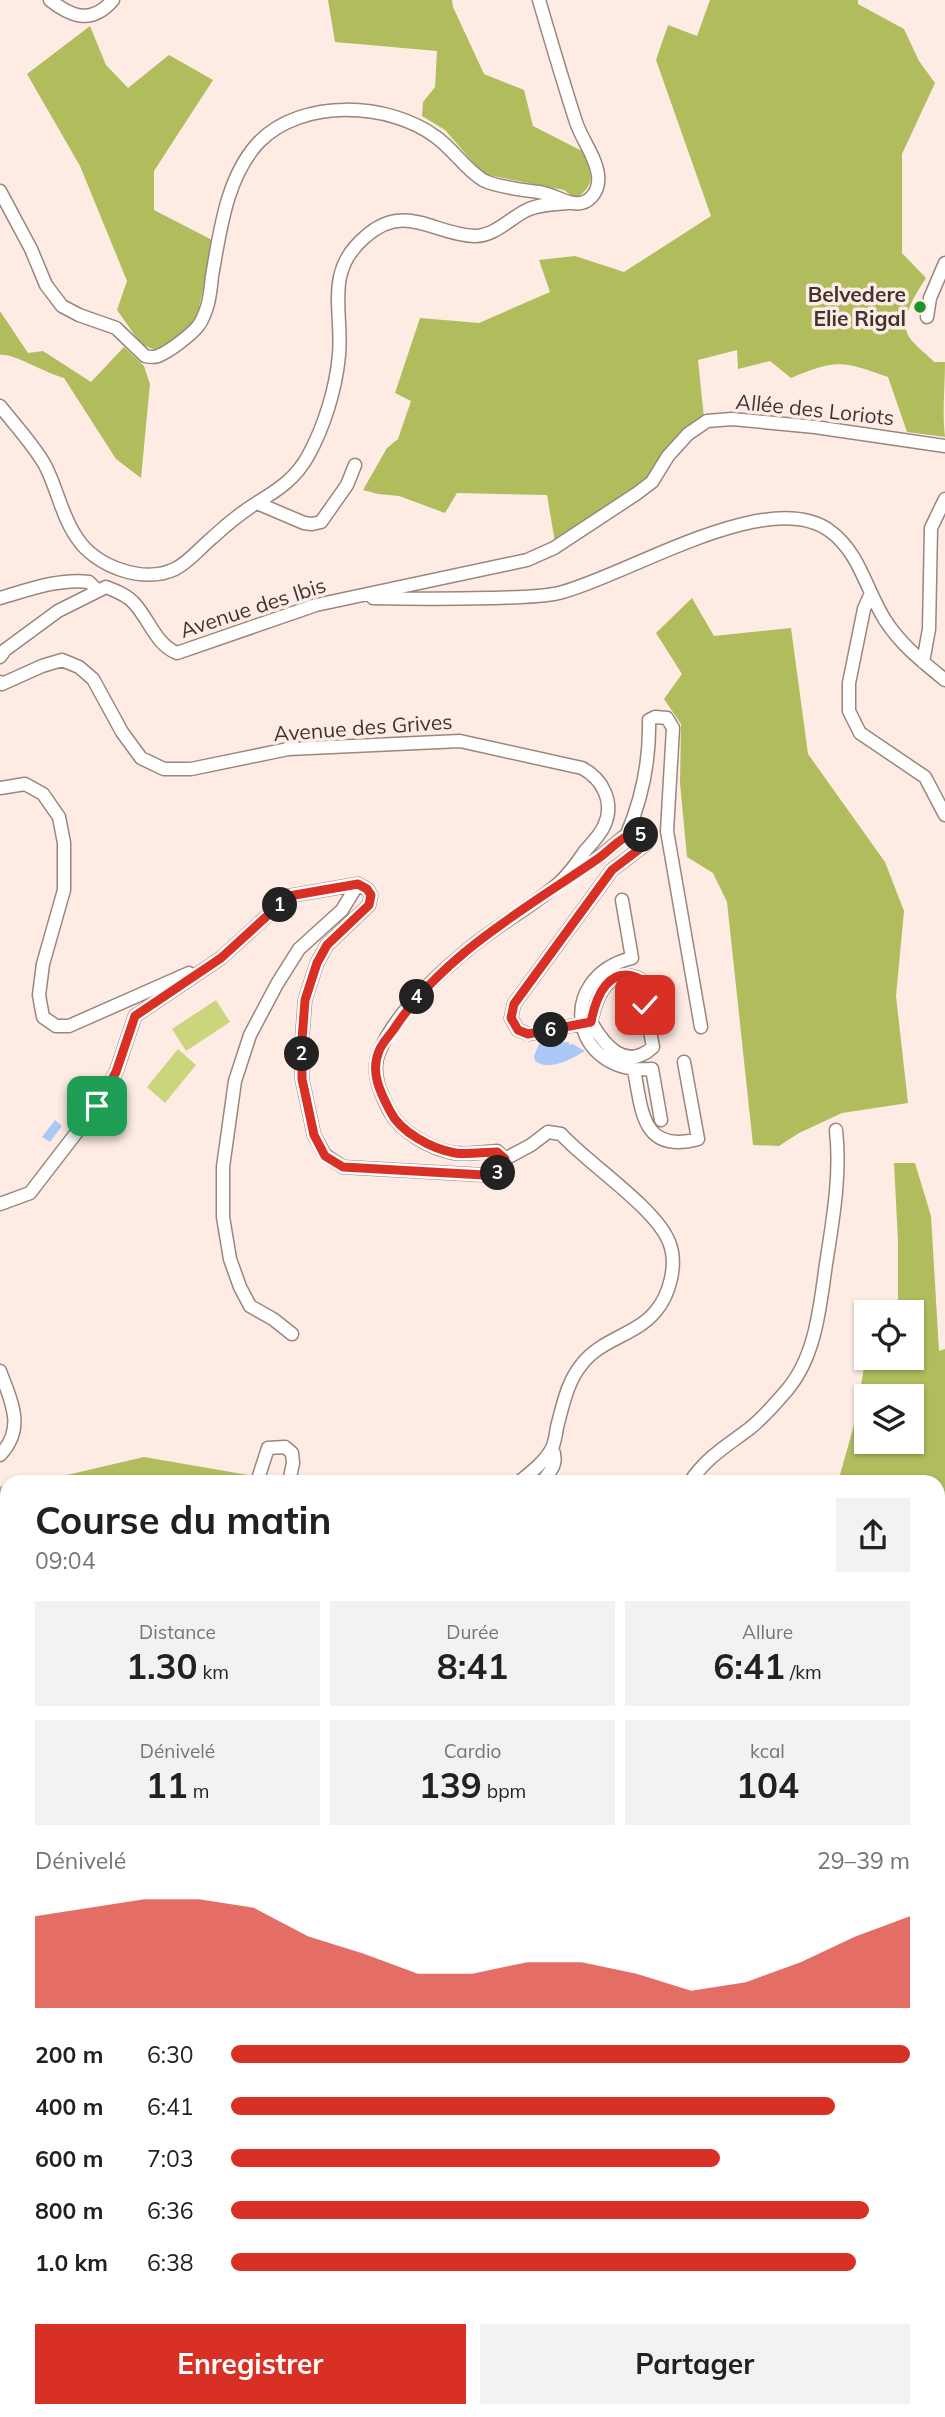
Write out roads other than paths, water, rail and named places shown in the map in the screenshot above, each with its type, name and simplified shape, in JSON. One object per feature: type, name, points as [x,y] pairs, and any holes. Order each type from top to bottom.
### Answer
[{"type":"street","points":[[50,0],[77,17],[97,13],[113,0]]},
{"type":"street","points":[[0,406],[44,465],[76,537],[88,552],[108,565],[138,574],[158,576],[178,567],[257,503],[274,494],[293,478],[308,457],[335,383],[340,353],[336,296],[340,273],[349,252],[364,237],[377,227],[400,220],[422,222],[461,234],[478,236],[498,229],[514,216],[530,209],[583,202],[595,195],[598,175],[595,162],[576,122],[539,0]]},
{"type":"street","points":[[0,191],[32,249],[46,285],[62,306],[116,328],[145,356],[159,357],[199,326],[208,306],[222,223],[243,165],[258,143],[276,128],[299,118],[343,110],[369,110],[396,116],[416,124],[437,138],[485,181],[545,193],[571,203]]},
{"type":"street","points":[[927,317],[930,298],[945,262]]},
{"type":"street","name":"Allée des Loriots","points":[[358,597],[527,560],[554,548],[652,482],[668,456],[688,433],[707,421],[732,419],[815,427],[945,446]]},
{"type":"street","points":[[257,503],[304,523],[321,522],[347,485],[355,464]]},
{"type":"street","points":[[923,662],[929,629],[931,528],[945,499]]},
{"type":"street","points":[[358,597],[450,599],[556,594],[590,583],[722,529],[747,522],[785,518],[828,529],[850,550],[871,593],[899,640],[945,680]]},
{"type":"street","points":[[0,598],[79,580],[89,582],[97,590],[58,611],[5,650],[0,657]]},
{"type":"street","name":"Avenue des Ibis","points":[[97,590],[106,587],[119,592],[134,603],[167,649],[177,653],[316,605],[358,597]]},
{"type":"street","points":[[871,593],[864,609],[849,683],[849,711],[860,733],[925,777],[945,815]]},
{"type":"street","name":"Avenue des Grives","points":[[0,682],[2,684],[41,666],[62,660],[79,667],[93,679],[122,732],[141,758],[164,769],[191,769],[288,749],[460,741],[582,768],[597,778],[607,793],[608,815],[604,828],[561,882]]},
{"type":"street","points":[[505,1159],[497,1152],[454,1153],[423,1142],[394,1120],[379,1089],[375,1071],[379,1051],[409,1005],[463,955],[561,882],[597,859],[627,834],[639,808],[647,776],[649,720],[655,717],[667,718],[673,728],[667,831],[701,1027]]},
{"type":"street","points":[[0,788],[25,784],[43,794],[59,817],[64,843],[64,890],[43,964],[40,995],[43,1017],[56,1026],[69,1026],[221,958]]},
{"type":"street","points":[[587,1023],[528,1034],[518,1030],[511,1018],[514,1004],[612,870],[646,844],[639,832],[627,834]]},
{"type":"street","points":[[292,1334],[250,1306],[230,1259],[223,1217],[223,1167],[235,1081],[250,1035],[277,984],[299,949],[342,910],[358,884]]},
{"type":"street","points":[[0,1204],[30,1193],[97,1106],[116,1072],[135,1016],[221,958],[289,896],[358,884],[371,895],[369,905],[327,945],[317,963],[305,1000],[302,1079],[314,1135],[325,1156],[343,1167],[484,1175],[503,1172],[505,1159]]},
{"type":"street","points":[[622,900],[632,958],[611,965],[589,985],[583,1003],[590,1043],[602,1058],[610,1063],[634,1070],[652,1069],[661,1120]]},
{"type":"street","points":[[630,974],[640,979],[653,1047],[645,1055],[633,1058],[624,1056],[601,1041],[587,1023],[605,985],[621,975],[630,974]]},
{"type":"street","points":[[634,1070],[645,1124],[664,1140],[679,1144],[698,1139],[684,1062]]},
{"type":"street","points":[[695,1475],[702,1464],[762,1418],[789,1388],[808,1354],[818,1321],[835,1206],[839,1158],[835,1130]]},
{"type":"street","points":[[505,1159],[548,1132],[561,1133],[573,1148],[654,1219],[669,1241],[673,1260],[670,1285],[656,1312],[635,1328],[600,1346],[582,1364],[567,1389],[552,1448],[528,1475]]},
{"type":"street","points":[[0,1371],[13,1405],[16,1427],[0,1455]]},
{"type":"street","points":[[259,1475],[268,1448],[285,1447],[292,1453],[290,1475]]},
{"type":"street","points":[[548,1475],[555,1466],[552,1448]]},
{"type":"water","points":[[569,1042],[569,1045],[573,1044],[585,1051],[554,1065],[535,1061],[534,1056],[539,1044]]},
{"type":"water","points":[[55,1120],[62,1126],[50,1142],[42,1137]]},
{"type":"place","name":"Belvedere Elie Rigal","points":[[920,307]]}]
